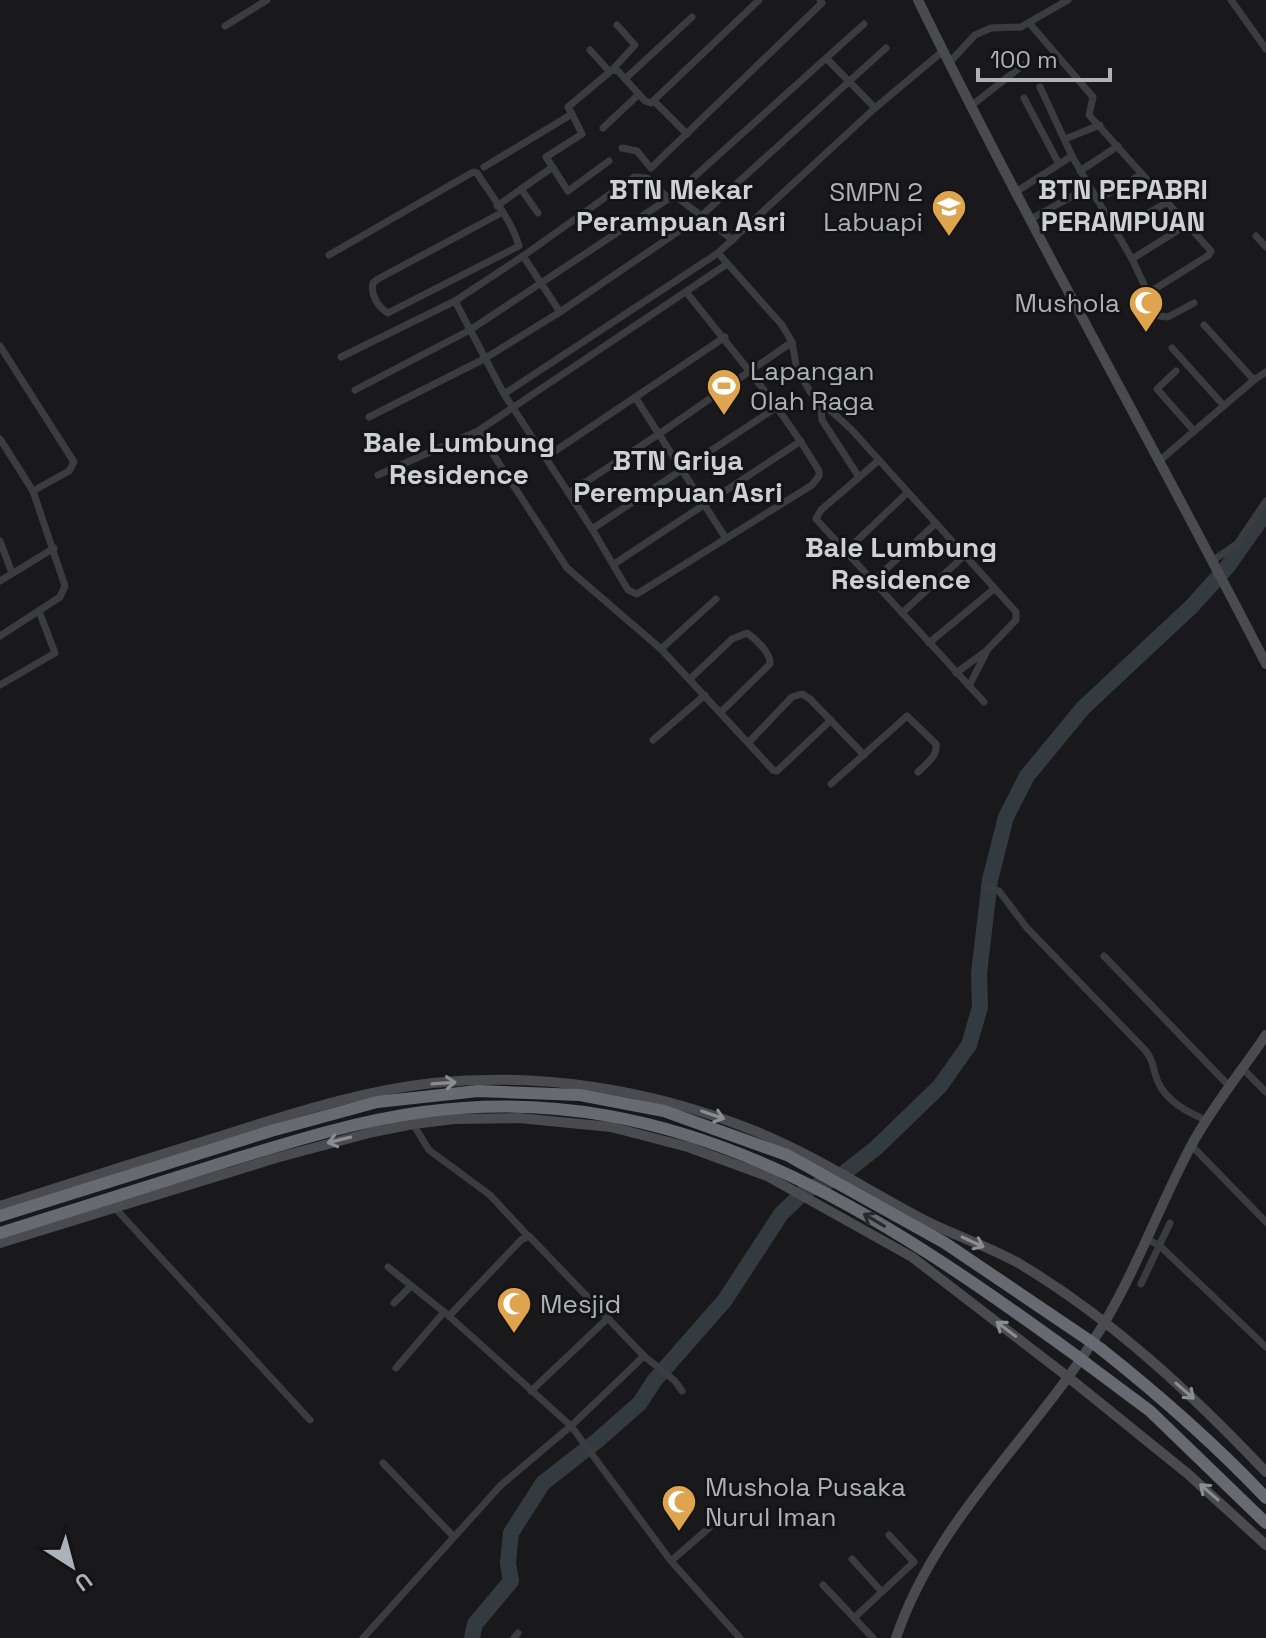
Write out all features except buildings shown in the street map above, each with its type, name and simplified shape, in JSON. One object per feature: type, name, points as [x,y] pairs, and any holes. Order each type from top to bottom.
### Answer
[{"type":"highway","points":[[0,1216],[271,1131],[377,1102],[478,1091],[540,1092],[612,1100],[664,1111],[790,1150],[821,1174],[945,1243],[1101,1349],[1215,1446],[1266,1498]]},
{"type":"highway","points":[[0,1233],[328,1131],[421,1112],[467,1107],[547,1108],[659,1128],[738,1152],[813,1186],[936,1258],[1150,1411],[1266,1523]]},
{"type":"street","points":[[225,26],[267,0]]},
{"type":"street","points":[[590,50],[648,102],[654,101],[759,0]]},
{"type":"street","points":[[622,148],[637,151],[651,168],[822,3],[820,0]]},
{"type":"street","points":[[918,0],[1014,193],[1266,664]]},
{"type":"street","points":[[949,63],[975,35],[985,30],[1015,29],[1030,24],[1068,0]]},
{"type":"street","points":[[1231,0],[1266,49]]},
{"type":"street","points":[[625,79],[692,17]]},
{"type":"street","points":[[355,390],[470,330],[671,196],[864,24]]},
{"type":"street","points":[[1030,24],[1093,97],[1089,113],[1210,249],[1210,253],[1150,292]]},
{"type":"street","points":[[609,161],[568,191],[546,157],[582,134],[568,107],[611,71],[635,45],[617,25]]},
{"type":"street","points":[[369,417],[484,359],[560,312],[701,216],[886,48]]},
{"type":"street","points":[[504,394],[718,253],[875,108],[943,51]]},
{"type":"street","points":[[826,58],[875,108]]},
{"type":"street","points":[[971,106],[1023,65]]},
{"type":"street","points":[[1040,87],[1072,156],[1150,292],[1159,316],[1165,318],[1194,303]]},
{"type":"street","points":[[603,128],[639,94]]},
{"type":"street","points":[[1024,98],[1059,164]]},
{"type":"street","points":[[654,101],[687,134]]},
{"type":"street","points":[[484,167],[572,114]]},
{"type":"street","points":[[1065,139],[1100,125]]},
{"type":"street","points":[[1080,171],[1118,146]]},
{"type":"street","points":[[1014,193],[1072,156]]},
{"type":"street","points":[[329,255],[473,172],[477,173],[499,209],[519,242],[516,249],[390,312],[383,310],[372,288],[378,279],[499,209],[553,167]]},
{"type":"street","points":[[1097,200],[1142,174]]},
{"type":"street","points":[[341,357],[455,301],[634,177],[647,178],[733,240]]},
{"type":"street","points":[[1029,220],[1089,187]]},
{"type":"street","points":[[521,189],[538,213]]},
{"type":"street","points":[[1116,231],[1168,202]]},
{"type":"street","points":[[1132,259],[1188,224]]},
{"type":"street","points":[[1256,236],[1266,247]]},
{"type":"street","points":[[718,253],[782,325],[792,342],[801,380],[836,413],[1017,617],[988,649],[956,673]]},
{"type":"street","points":[[523,256],[560,312]]},
{"type":"street","points":[[378,475],[478,431],[727,264]]},
{"type":"street","points":[[455,301],[504,394],[628,590],[637,594],[815,483],[819,471],[751,371],[687,293]]},
{"type":"street","points":[[1204,325],[1254,380]]},
{"type":"street","points":[[546,457],[725,337]]},
{"type":"street","points":[[569,493],[792,342]]},
{"type":"street","points":[[0,346],[74,462],[73,466],[33,491]]},
{"type":"street","points":[[1172,348],[1224,406]]},
{"type":"street","points":[[1176,371],[1157,389],[1194,431]]},
{"type":"street","points":[[1158,462],[1266,372]]},
{"type":"street","points":[[635,397],[725,537]]},
{"type":"street","points":[[820,400],[822,420],[859,477]]},
{"type":"street","points":[[592,529],[777,407]]},
{"type":"street","points":[[478,431],[561,561],[691,678],[771,768],[777,771],[831,720]]},
{"type":"street","points":[[0,439],[33,491],[65,586],[60,597],[0,636]]},
{"type":"street","points":[[614,564],[801,441]]},
{"type":"street","points":[[878,461],[815,517],[984,702]]},
{"type":"street","points":[[846,551],[907,493]]},
{"type":"street","points":[[1214,565],[1237,544],[1266,501]]},
{"type":"street","points":[[872,582],[935,524]]},
{"type":"street","points":[[0,541],[12,573]]},
{"type":"street","points":[[0,581],[54,548]]},
{"type":"street","points":[[902,613],[965,555]]},
{"type":"street","points":[[929,643],[994,589]]},
{"type":"street","points":[[661,649],[716,599]]},
{"type":"street","points":[[0,685],[55,654],[39,611]]},
{"type":"street","points":[[691,678],[736,636],[747,633],[770,656],[770,664],[721,712]]},
{"type":"street","points":[[969,686],[988,649]]},
{"type":"street","points":[[749,742],[798,694],[806,695],[864,755]]},
{"type":"street","points":[[653,740],[705,695]]},
{"type":"street","points":[[831,784],[909,716],[937,748],[933,757],[918,772]]},
{"type":"street","points":[[989,888],[999,891],[1027,928],[1145,1050],[1155,1063],[1155,1074],[1182,1110],[1206,1120]]},
{"type":"street","points":[[1104,956],[1230,1087]]},
{"type":"street","points":[[896,1638],[913,1595],[959,1515],[1029,1431],[1105,1322],[1191,1145],[1266,1035]]},
{"type":"street","points":[[1243,1069],[1266,1092]]},
{"type":"street","points":[[0,1206],[325,1105],[430,1083],[553,1081],[610,1089],[705,1112],[835,1169],[926,1221],[1018,1263],[1105,1322],[1207,1409],[1266,1472]]},
{"type":"street","points":[[0,1243],[329,1143],[413,1124],[454,1119],[519,1118],[611,1127],[711,1155],[767,1176],[922,1264],[1188,1474],[1266,1545]]},
{"type":"street","points":[[413,1124],[429,1150],[490,1195],[644,1356],[676,1382],[682,1391]]},
{"type":"street","points":[[1191,1145],[1266,1222]]},
{"type":"street","points":[[115,1208],[310,1420]]},
{"type":"street","points":[[1141,1284],[1170,1223]]},
{"type":"street","points":[[396,1368],[527,1235]]},
{"type":"street","points":[[1147,1239],[1160,1246],[1266,1347]]},
{"type":"street","points":[[388,1267],[447,1314],[571,1426],[671,1561],[740,1638]]},
{"type":"street","points":[[394,1303],[411,1286]]},
{"type":"street","points":[[531,1391],[608,1318]]},
{"type":"street","points":[[363,1638],[501,1485],[571,1426],[644,1356]]},
{"type":"street","points":[[383,1463],[453,1536]]},
{"type":"street","points":[[671,1561],[709,1528]]},
{"type":"street","points":[[854,1618],[914,1562],[889,1535]]},
{"type":"street","points":[[852,1559],[882,1592]]},
{"type":"street","points":[[823,1585],[873,1638]]},
{"type":"waterway","points":[[472,1638],[475,1624],[511,1581],[508,1563],[511,1533],[543,1483],[640,1403],[654,1381],[725,1300],[781,1214],[806,1190],[839,1177],[876,1148],[940,1086],[969,1045],[980,1007],[979,973],[990,880],[1006,817],[1027,776],[1083,708],[1192,606],[1228,566],[1266,512]]},
{"type":"place","name":"SMPN 2 Labuapi","points":[[949,238]]},
{"type":"place","name":"Mushola","points":[[1146,334]]},
{"type":"place","name":"Lapangan Olah Raga","points":[[724,417]]},
{"type":"place","name":"Mesjid","points":[[514,1335]]},
{"type":"place","name":"Mushola Pusaka Nurul Iman","points":[[679,1533]]},
{"type":"district","name":"BTN Mekar Perampuan Asri","points":[[681,205]]},
{"type":"district","name":"BTN PEPABRI PERAMPUAN","points":[[1123,205]]},
{"type":"district","name":"Bale Lumbung Residence","points":[[459,458]]},
{"type":"district","name":"BTN Griya Perempuan Asri","points":[[678,476]]},
{"type":"district","name":"Bale Lumbung Residence","points":[[901,563]]}]
